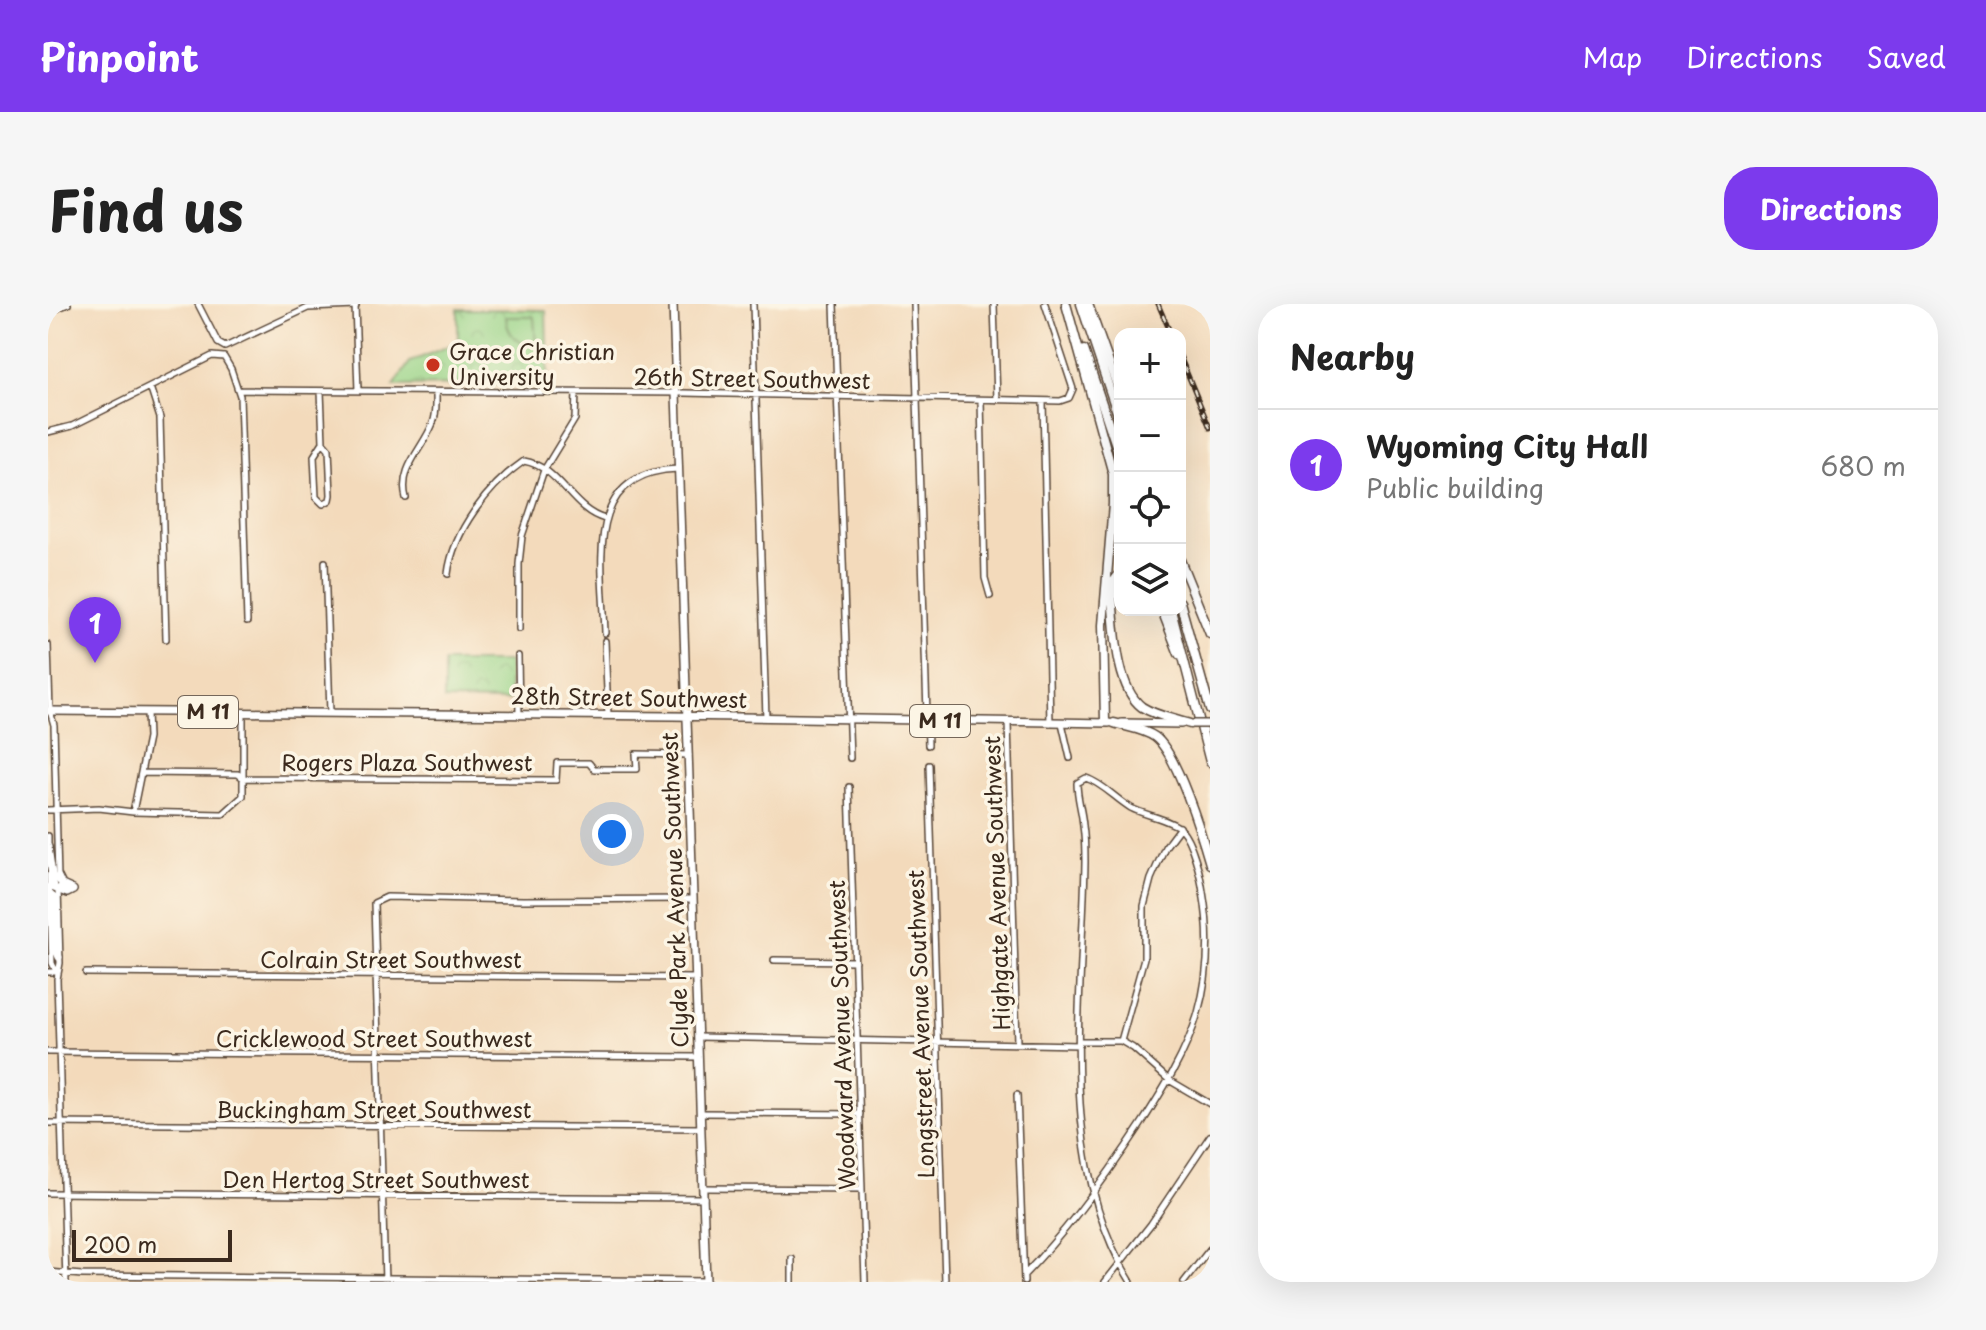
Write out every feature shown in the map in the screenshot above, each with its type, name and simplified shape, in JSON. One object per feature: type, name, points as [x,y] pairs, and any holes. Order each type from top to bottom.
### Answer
[{"type":"highway","points":[[1068,304],[1114,439]]},
{"type":"highway","points":[[1068,304],[1113,474],[1103,625],[1110,723],[1151,734],[1164,746],[1183,788],[1210,864]]},
{"type":"highway","points":[[1081,304],[1114,403]]},
{"type":"highway","points":[[1088,304],[1114,377]]},
{"type":"highway","points":[[1186,575],[1210,634]]},
{"type":"highway","points":[[1114,581],[1114,607]]},
{"type":"highway","points":[[1115,616],[1126,685],[1132,696],[1144,708],[1190,724]]},
{"type":"highway","points":[[1164,616],[1193,690]]},
{"type":"highway","points":[[1173,616],[1210,762]]},
{"type":"highway","points":[[1184,616],[1210,710]]},
{"type":"main road","name":"Clyde Park Avenue Southwest","points":[[673,304],[706,1281]]},
{"type":"main road","name":"28th Street Southwest","points":[[49,713],[608,715],[1210,724]]},
{"type":"main road","points":[[48,847],[53,865],[51,894],[54,898],[59,957]]},
{"type":"main road","points":[[51,894],[73,890],[62,885],[58,877]]},
{"type":"street","points":[[48,312],[68,304]]},
{"type":"street","points":[[198,304],[217,342],[223,347],[231,346],[308,308],[356,305],[358,391]]},
{"type":"street","points":[[753,304],[766,718]]},
{"type":"street","points":[[834,304],[846,718],[850,758]]},
{"type":"street","points":[[914,304],[928,745]]},
{"type":"street","points":[[994,304],[997,400]]},
{"type":"street","name":"26th Street Southwest","points":[[239,390],[676,393],[1060,401],[1071,396],[1071,381],[1045,304]]},
{"type":"street","points":[[48,432],[72,426],[212,356],[220,355],[227,361],[239,390],[247,622]]},
{"type":"street","points":[[150,387],[160,418],[166,639]]},
{"type":"street","points":[[321,391],[323,442],[314,456],[316,497],[323,504],[330,500],[331,495],[329,449],[323,442]]},
{"type":"street","points":[[406,498],[406,476],[412,458],[433,425],[436,392]]},
{"type":"street","points":[[519,629],[522,536],[544,470],[575,419],[576,393]]},
{"type":"street","points":[[981,400],[985,578],[990,596]]},
{"type":"street","points":[[1043,401],[1050,723]]},
{"type":"street","points":[[448,574],[450,560],[466,526],[496,487],[523,461],[544,470],[588,512],[605,519]]},
{"type":"street","points":[[605,633],[605,519],[612,502],[634,480],[655,471],[679,469]]},
{"type":"street","points":[[325,562],[330,713]]},
{"type":"street","points":[[605,641],[608,715]]},
{"type":"street","points":[[48,645],[49,713],[54,725],[58,877],[51,894],[52,963],[56,972]]},
{"type":"street","points":[[518,656],[519,715]]},
{"type":"street","points":[[133,812],[148,738],[147,712]]},
{"type":"street","points":[[48,810],[99,808],[223,814],[243,796],[243,713]]},
{"type":"street","name":"Highgate Avenue Southwest","points":[[1008,722],[1017,1043]]},
{"type":"street","points":[[1062,723],[1070,758]]},
{"type":"street","name":"Rogers Plaza Southwest","points":[[141,773],[238,774],[243,778],[556,780],[557,763],[589,763],[594,769],[637,769],[636,754],[689,755]]},
{"type":"street","name":"Longstreet Avenue Southwest","points":[[929,765],[945,1282]]},
{"type":"street","points":[[1024,1279],[1094,1193],[1169,1080],[1186,1048],[1198,1012],[1206,963],[1207,913],[1187,838],[1180,827],[1138,812],[1089,779],[1079,780],[1077,791],[1085,858],[1079,1043],[1081,1116],[1094,1193],[1120,1265],[1131,1282]]},
{"type":"street","name":"Woodward Avenue Southwest","points":[[849,787],[865,1282]]},
{"type":"street","points":[[1121,1041],[1141,973],[1144,906],[1151,879],[1165,847],[1180,827]]},
{"type":"street","points":[[48,836],[48,847]]},
{"type":"street","points":[[385,1280],[374,903],[387,897],[694,899]]},
{"type":"street","points":[[59,957],[56,972],[66,1282]]},
{"type":"street","points":[[774,960],[855,961]]},
{"type":"street","points":[[48,972],[56,972]]},
{"type":"street","name":"Colrain Street Southwest","points":[[86,973],[696,978]]},
{"type":"street","points":[[698,1037],[1017,1043],[1121,1041],[1169,1080],[1210,1104]]},
{"type":"street","name":"Cricklewood Street Southwest","points":[[48,1052],[699,1057]]},
{"type":"street","points":[[1017,1095],[1024,1279]]},
{"type":"street","points":[[701,1113],[860,1114]]},
{"type":"street","name":"Buckingham Street Southwest","points":[[48,1123],[701,1128]]},
{"type":"street","points":[[1105,1282],[1210,1136]]},
{"type":"street","points":[[703,1188],[862,1189]]},
{"type":"street","name":"Den Hertog Street Southwest","points":[[48,1193],[704,1198]]},
{"type":"street","points":[[1184,1282],[1210,1249]]},
{"type":"street","points":[[792,1259],[792,1282]]},
{"type":"street","points":[[48,1272],[385,1280],[706,1281]]},
{"type":"green space","points":[[458,309],[546,310],[548,384],[394,386],[410,362],[458,342]]},
{"type":"green space","points":[[506,317],[534,317],[536,346],[515,338]]},
{"type":"green space","points":[[444,662],[509,662],[509,701],[444,700]]},
{"type":"railway","points":[[1158,304],[1168,328]]},
{"type":"railway","points":[[1186,370],[1210,428]]},
{"type":"place","name":"Grace Christian University","points":[[433,365]]},
{"type":"place","name":"Wyoming City Hall","points":[[95,663]]}]
